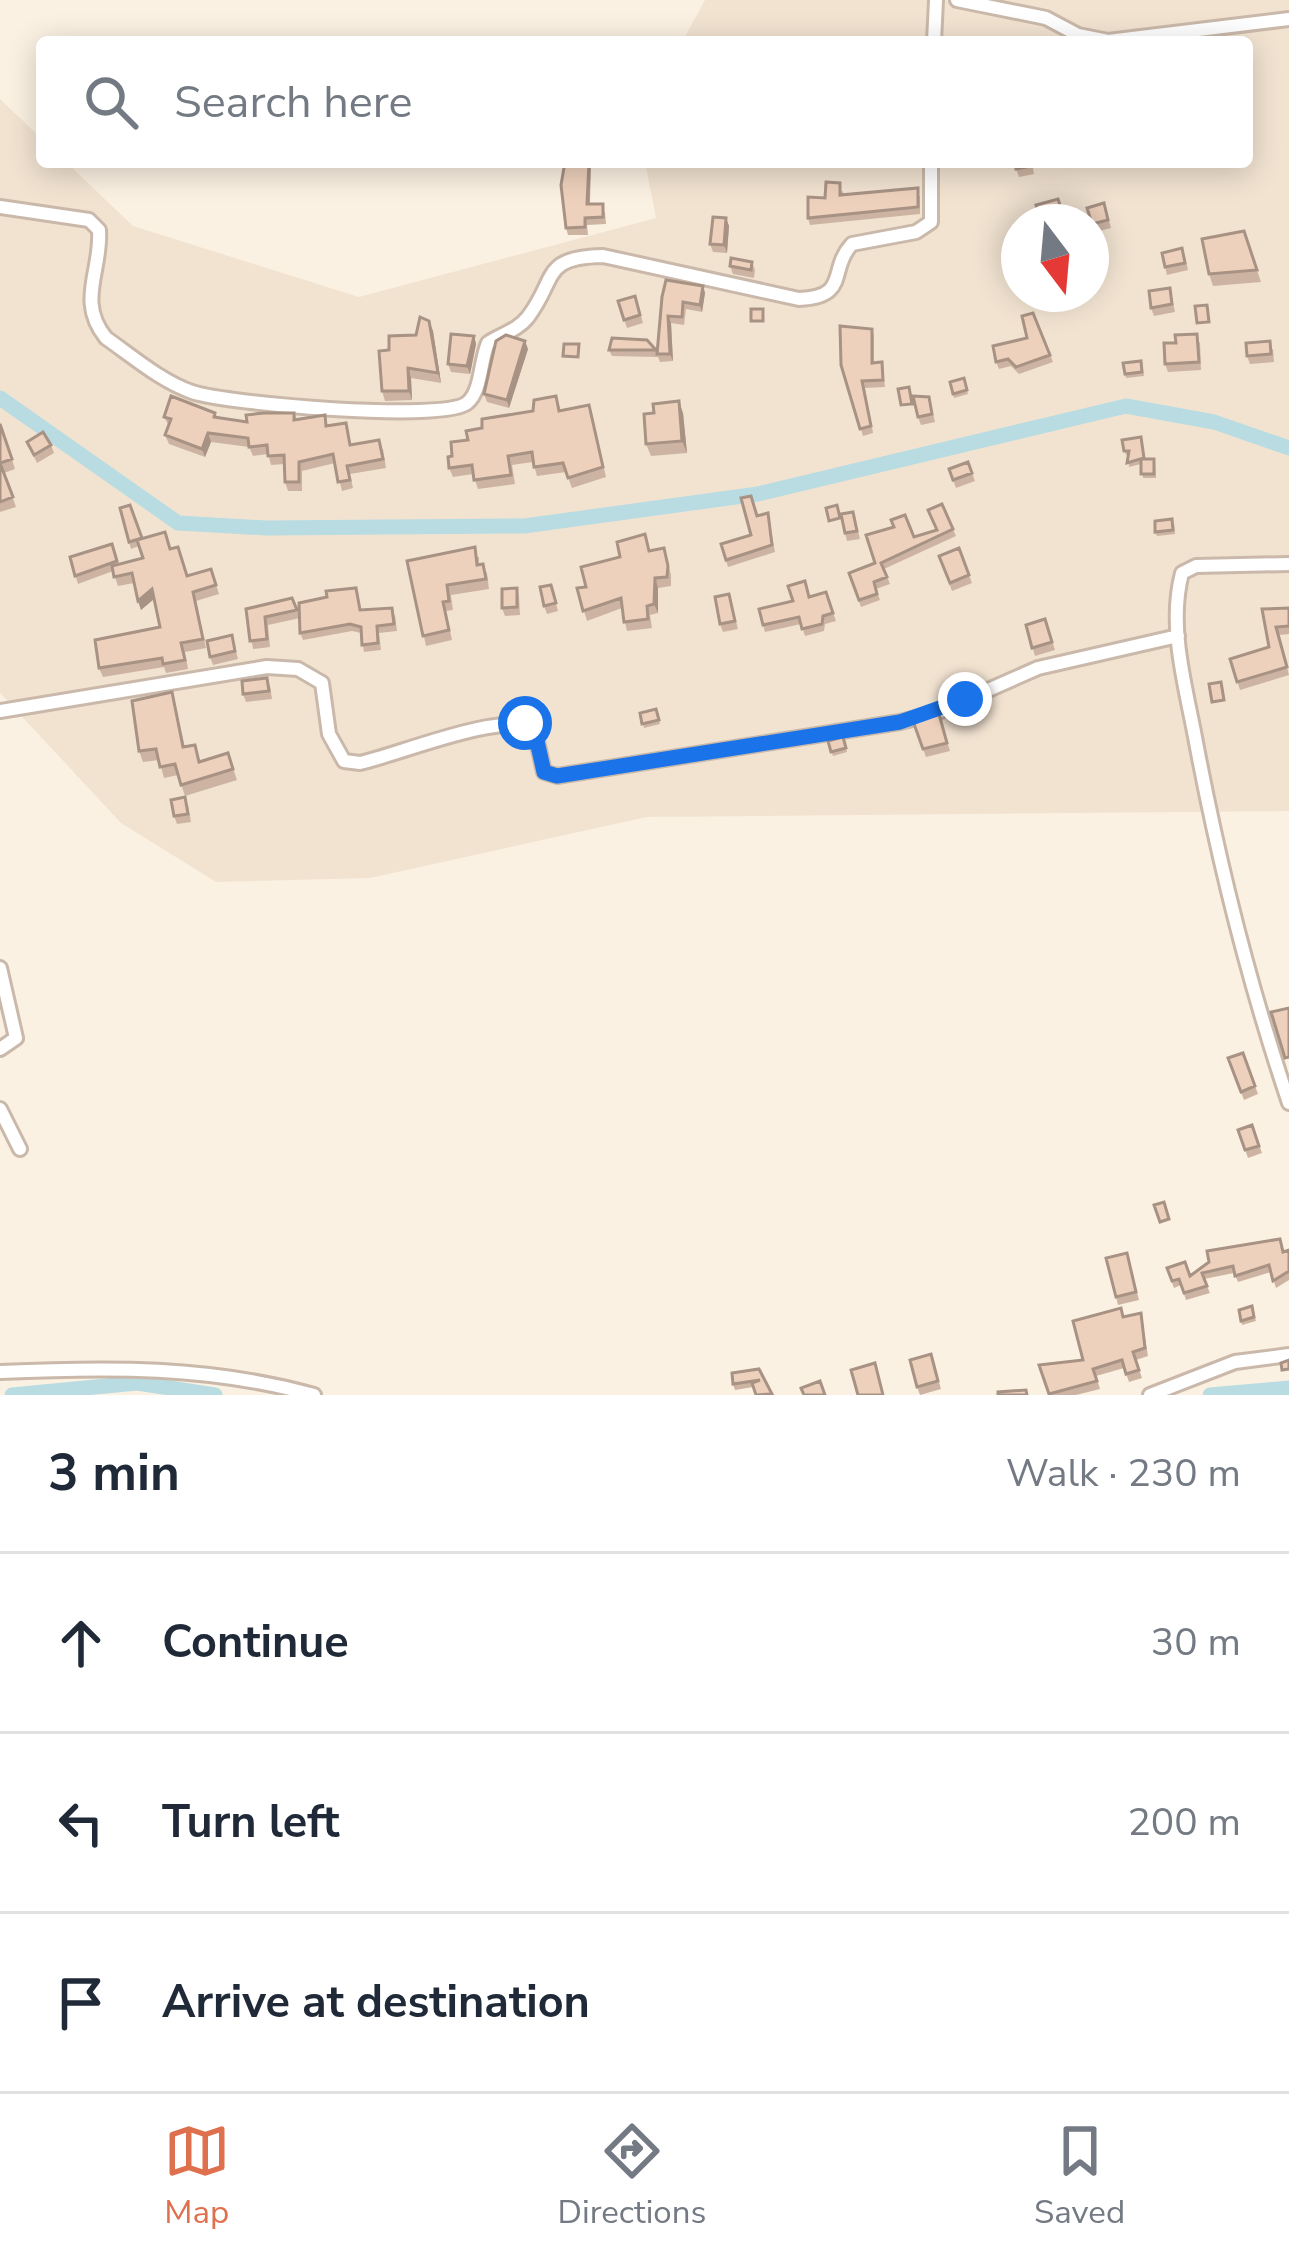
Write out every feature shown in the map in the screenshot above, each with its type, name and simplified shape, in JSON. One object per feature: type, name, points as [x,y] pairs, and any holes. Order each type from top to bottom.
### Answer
[{"type":"street","points":[[934,36],[936,0]]},
{"type":"street","points":[[957,0],[1046,18],[1083,36]]},
{"type":"street","points":[[1149,36],[1289,19]]},
{"type":"street","points":[[0,207],[89,220],[99,230],[89,303],[96,326],[106,338],[185,390],[217,400],[278,406],[452,409],[472,398],[488,343],[525,322],[557,265],[578,256],[602,256],[799,299],[817,298],[835,286],[852,244],[916,232],[932,222],[932,168]]},
{"type":"street","points":[[1289,564],[1196,566],[1182,573],[1178,636],[1208,805],[1268,1042],[1289,1103]]},
{"type":"street","points":[[0,710],[267,667],[298,669],[322,682],[329,734],[344,761],[360,763],[493,725],[525,723],[534,728],[544,772],[557,776],[900,722],[936,713],[1038,668],[1178,636]]},
{"type":"street","points":[[0,968],[16,1038],[0,1049]]},
{"type":"street","points":[[0,1109],[20,1149]]},
{"type":"street","points":[[1150,1395],[1235,1362],[1289,1355]]},
{"type":"street","points":[[0,1372],[138,1367],[197,1371],[314,1395]]},
{"type":"shaded area","points":[[705,0],[1289,0],[1289,811],[647,817],[370,878],[216,882],[121,823],[0,693],[0,99],[36,133],[36,168],[72,168],[133,226],[359,297],[656,218],[646,168],[1253,168],[1253,36],[685,36]]},
{"type":"building","points":[[564,168],[589,168],[587,204],[603,204],[603,217],[585,218],[585,227],[566,228]]},
{"type":"building","points":[[826,182],[840,183],[840,195],[918,188],[918,207],[808,218],[808,197],[825,198]]},
{"type":"building","points":[[713,217],[726,218],[724,245],[710,244]]},
{"type":"building","points":[[1244,231],[1257,270],[1209,274],[1202,239]]},
{"type":"building","points":[[1182,248],[1185,263],[1165,267],[1162,253]]},
{"type":"building","points":[[731,258],[752,262],[751,270],[730,266]]},
{"type":"building","points":[[666,280],[703,286],[700,305],[683,302],[682,317],[668,316],[670,354],[657,354],[662,297]]},
{"type":"building","points":[[1170,288],[1172,304],[1151,308],[1149,291]]},
{"type":"building","points":[[635,296],[640,315],[624,320],[618,301]]},
{"type":"building","points":[[1207,305],[1209,322],[1197,323],[1195,306]]},
{"type":"building","points":[[751,309],[763,309],[763,321],[751,321]]},
{"type":"building","points":[[1033,313],[1050,355],[1016,367],[1008,359],[996,362],[993,346],[1027,338],[1022,316]]},
{"type":"building","points":[[420,317],[429,321],[438,373],[408,368],[409,391],[382,391],[379,351],[389,350],[389,336],[416,335]]},
{"type":"building","points":[[840,326],[872,329],[872,363],[882,362],[883,380],[862,381],[871,426],[860,429],[841,365]]},
{"type":"building","points":[[451,334],[474,336],[467,366],[448,364]]},
{"type":"building","points":[[1197,334],[1199,362],[1165,364],[1164,343],[1176,343],[1175,335]]},
{"type":"building","points":[[506,335],[525,341],[507,400],[484,394],[496,341]]},
{"type":"building","points":[[612,338],[647,340],[656,350],[609,350]]},
{"type":"building","points":[[1270,341],[1271,354],[1247,356],[1246,343]]},
{"type":"building","points":[[564,344],[579,344],[578,357],[563,356]]},
{"type":"building","points":[[1141,361],[1142,372],[1125,374],[1123,363]]},
{"type":"building","points":[[964,378],[967,390],[953,394],[950,382]]},
{"type":"building","points":[[909,387],[912,404],[901,405],[898,389]]},
{"type":"building","points":[[171,396],[215,413],[214,417],[247,422],[246,415],[264,413],[294,413],[294,420],[325,415],[326,426],[346,423],[350,445],[379,440],[383,459],[347,466],[350,480],[338,482],[333,454],[299,462],[299,482],[285,482],[284,455],[268,456],[267,445],[249,447],[248,438],[208,433],[202,449],[165,435],[171,419],[164,417]]},
{"type":"building","points":[[556,396],[559,411],[589,405],[603,467],[568,478],[563,463],[534,467],[532,452],[508,456],[511,475],[474,480],[472,465],[449,468],[451,442],[468,440],[466,431],[482,428],[482,419],[533,411],[534,400]]},
{"type":"building","points":[[913,396],[929,397],[932,414],[918,417]]},
{"type":"building","points":[[679,401],[682,441],[646,444],[644,414],[654,413],[653,404]]},
{"type":"building","points":[[0,424],[12,459],[0,463]]},
{"type":"building","points":[[43,432],[51,445],[34,455],[27,442]]},
{"type":"building","points":[[1141,437],[1144,458],[1127,463],[1129,451],[1124,451],[1122,440]]},
{"type":"building","points":[[1141,459],[1154,459],[1154,474],[1141,474]]},
{"type":"building","points":[[968,462],[972,473],[953,480],[949,469]]},
{"type":"building","points":[[0,463],[13,497],[0,502]]},
{"type":"building","points":[[751,496],[757,516],[768,513],[772,545],[726,560],[721,544],[751,535],[741,498]]},
{"type":"building","points":[[942,504],[953,529],[881,563],[887,577],[874,582],[877,594],[859,600],[849,573],[875,563],[866,535],[894,527],[891,520],[905,515],[914,537],[937,530],[928,510]]},
{"type":"building","points":[[130,505],[142,538],[129,542],[120,508]]},
{"type":"building","points":[[837,505],[840,518],[829,521],[826,508]]},
{"type":"building","points":[[853,512],[857,531],[845,533],[841,514]]},
{"type":"building","points":[[1172,519],[1173,530],[1155,532],[1155,521]]},
{"type":"building","points":[[165,532],[170,549],[178,547],[187,576],[211,569],[216,585],[193,592],[203,639],[181,643],[185,660],[163,664],[162,658],[99,668],[95,640],[160,627],[152,589],[138,601],[132,573],[114,577],[112,566],[143,558],[137,540]]},
{"type":"building","points":[[645,534],[649,551],[664,548],[668,566],[667,577],[655,578],[648,619],[624,622],[621,598],[583,611],[577,588],[586,587],[581,567],[620,557],[617,542]]},
{"type":"building","points":[[112,544],[117,561],[75,576],[70,557]]},
{"type":"building","points":[[475,547],[477,565],[483,564],[486,579],[447,585],[449,601],[443,602],[449,630],[423,636],[407,561]]},
{"type":"building","points":[[959,548],[969,575],[950,583],[939,556]]},
{"type":"building","points":[[805,581],[809,597],[826,592],[833,613],[823,616],[822,624],[802,629],[799,617],[763,625],[759,609],[793,601],[788,586]]},
{"type":"building","points":[[551,585],[556,603],[544,606],[540,587]]},
{"type":"building","points":[[356,588],[360,610],[392,608],[394,624],[377,626],[378,643],[362,645],[361,627],[350,624],[300,633],[299,603],[327,597],[326,591]]},
{"type":"building","points":[[517,588],[517,607],[502,608],[502,589]]},
{"type":"building","points":[[729,594],[735,621],[720,624],[715,597]]},
{"type":"building","points":[[292,598],[297,610],[265,617],[267,639],[250,641],[246,609]]},
{"type":"building","points":[[1289,608],[1289,626],[1276,627],[1287,667],[1237,682],[1230,659],[1269,647],[1262,609]]},
{"type":"building","points":[[1045,619],[1052,642],[1032,648],[1026,625]]},
{"type":"building","points":[[232,635],[235,651],[210,657],[207,641]]},
{"type":"building","points":[[267,678],[269,691],[243,694],[242,681]]},
{"type":"building","points":[[1221,682],[1224,700],[1212,702],[1209,684]]},
{"type":"building","points":[[172,692],[183,747],[195,745],[199,762],[228,753],[233,769],[181,785],[175,764],[160,767],[156,749],[139,751],[132,701]]},
{"type":"building","points":[[656,709],[659,720],[642,724],[640,713]]},
{"type":"building","points":[[939,714],[947,743],[923,749],[913,721]]},
{"type":"building","points":[[843,737],[846,748],[831,752],[828,741]]},
{"type":"building","points":[[185,797],[188,814],[174,816],[171,800]]},
{"type":"building","points":[[1289,1008],[1289,1057],[1285,1058],[1271,1012]]},
{"type":"building","points":[[1243,1053],[1255,1086],[1241,1092],[1228,1058]]},
{"type":"building","points":[[1252,1125],[1259,1146],[1245,1150],[1238,1130]]},
{"type":"building","points":[[1164,1202],[1169,1219],[1160,1222],[1154,1205]]},
{"type":"building","points":[[1280,1239],[1283,1252],[1289,1250],[1289,1271],[1273,1281],[1269,1265],[1235,1276],[1233,1266],[1202,1273],[1207,1286],[1184,1293],[1179,1279],[1172,1281],[1167,1268],[1185,1262],[1190,1276],[1209,1262],[1207,1251]]},
{"type":"building","points":[[1127,1253],[1136,1292],[1116,1297],[1106,1258]]},
{"type":"building","points":[[1252,1306],[1254,1317],[1241,1321],[1239,1310]]},
{"type":"building","points":[[1121,1308],[1123,1317],[1141,1313],[1145,1348],[1133,1352],[1139,1370],[1126,1374],[1122,1360],[1093,1369],[1097,1381],[1049,1394],[1039,1365],[1083,1360],[1073,1321]]},
{"type":"building","points":[[931,1354],[938,1381],[917,1387],[910,1360]]},
{"type":"building","points":[[875,1363],[883,1395],[858,1395],[851,1370]]},
{"type":"building","points":[[759,1369],[772,1394],[756,1395],[752,1383],[760,1380],[733,1384],[732,1373]]},
{"type":"building","points":[[820,1381],[825,1395],[804,1395],[801,1388]]},
{"type":"building","points":[[1026,1390],[1027,1395],[998,1395],[998,1392]]},
{"type":"waterway","points":[[0,398],[178,523],[266,528],[524,526],[758,494],[1126,406],[1214,422],[1289,448]]},
{"type":"waterway","points":[[12,1395],[137,1383],[215,1395]]},
{"type":"waterway","points":[[1210,1395],[1289,1388]]},
{"type":"route","points":[[525,723],[534,728],[544,772],[557,776],[900,722],[965,699]]}]
